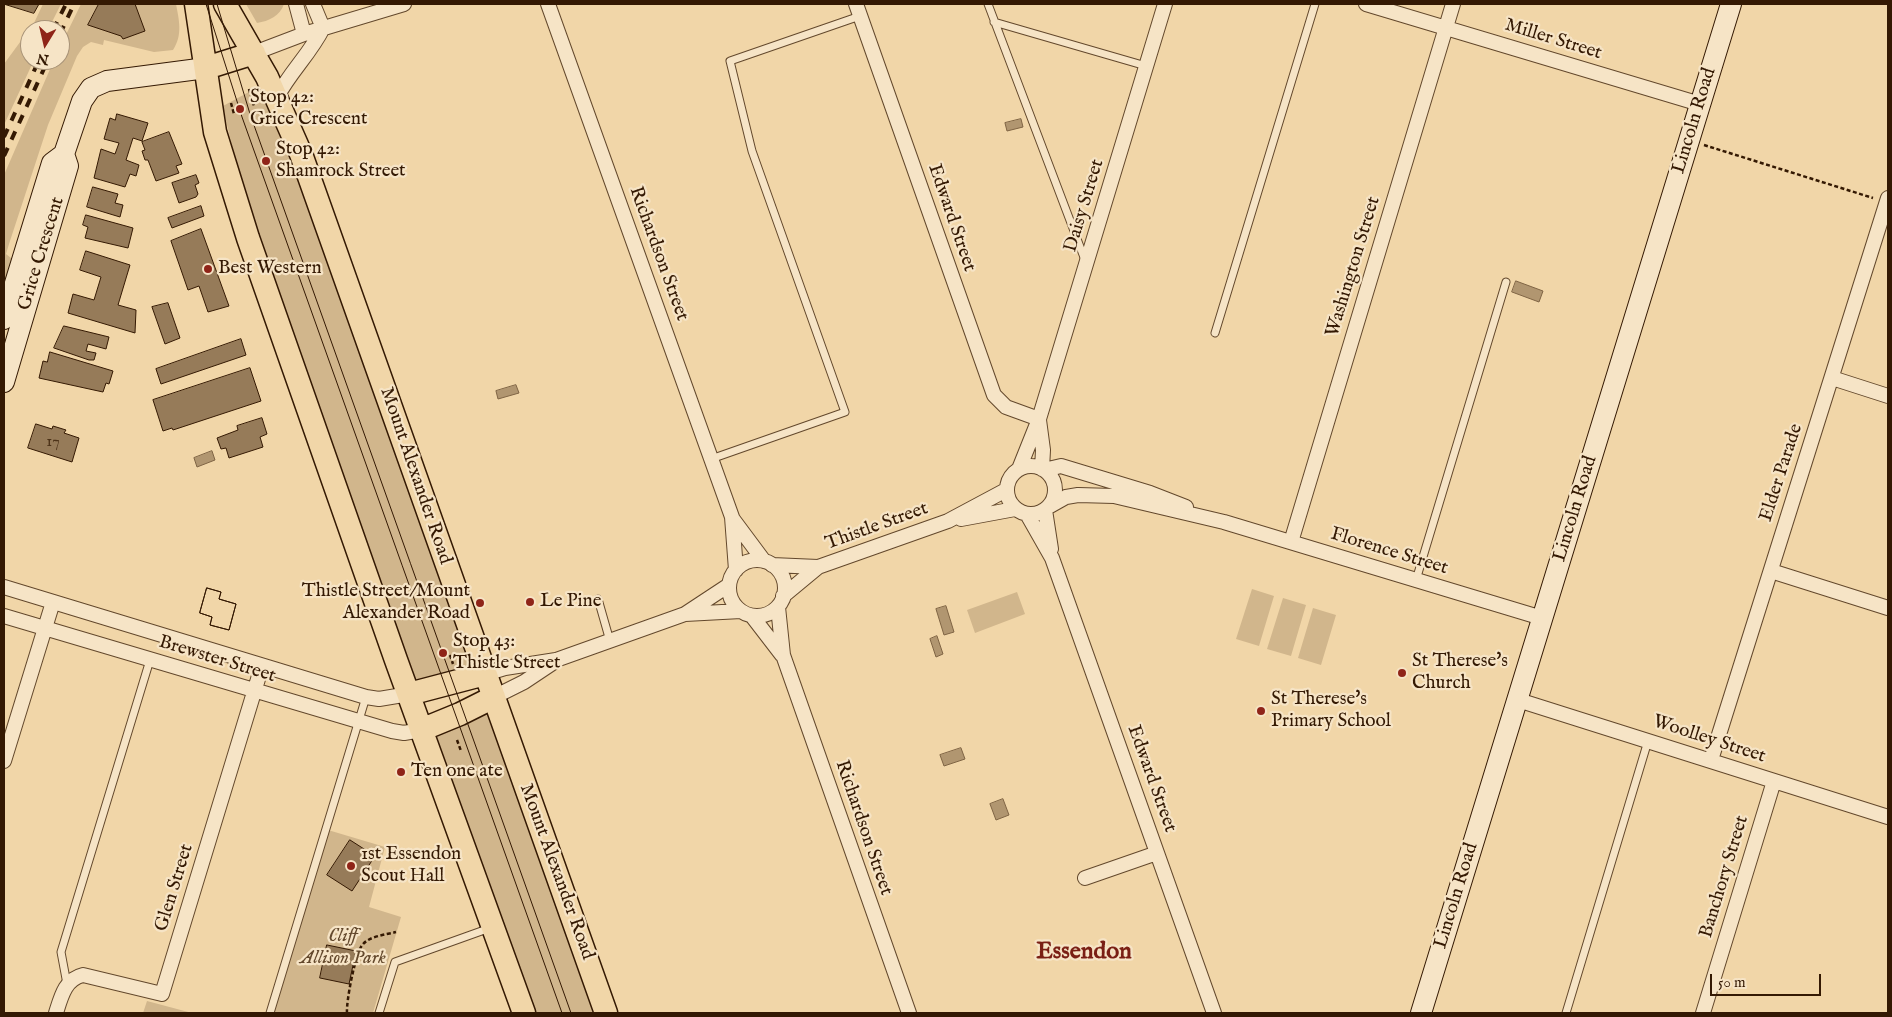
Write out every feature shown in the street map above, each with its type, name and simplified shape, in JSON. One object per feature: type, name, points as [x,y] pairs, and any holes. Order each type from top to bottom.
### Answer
[{"type":"main road","points":[[196,4],[215,132],[248,238],[408,694],[524,1013]]},
{"type":"main road","name":"Mount Alexander Road","points":[[225,4],[277,97],[301,154],[606,1013]]},
{"type":"main road","name":"Lincoln Road","points":[[1421,1013],[1731,4]]},
{"type":"main road","points":[[206,68],[254,53]]},
{"type":"main road","name":"Grice Crescent","points":[[4,382],[52,163],[64,154],[82,101],[91,88],[106,82],[206,68]]},
{"type":"main road","name":"Grice Crescent","points":[[4,319],[29,266]]},
{"type":"main road","points":[[408,694],[486,674]]},
{"type":"main road","points":[[421,730],[494,697]]},
{"type":"street","points":[[296,4],[304,34]]},
{"type":"street","points":[[313,4],[323,28]]},
{"type":"street","points":[[254,53],[304,34],[404,4]]},
{"type":"street","name":"Richardson Street","points":[[548,4],[732,518],[736,570]]},
{"type":"street","name":"Daisy Street","points":[[1019,469],[1039,419],[1165,4]]},
{"type":"street","name":"Miller Street","points":[[1366,4],[1700,104]]},
{"type":"street","name":"Washington Street","points":[[1291,542],[1453,4]]},
{"type":"street","name":"Edward Street","points":[[858,10],[994,395],[1006,407],[1039,419]]},
{"type":"street","points":[[277,97],[288,78],[312,49],[323,28]]},
{"type":"street","name":"Elder Parade","points":[[1711,760],[1888,200]]},
{"type":"street","points":[[1832,378],[1888,396]]},
{"type":"street","name":"Daisy Street","points":[[1039,419],[1043,450],[1043,469]]},
{"type":"street","points":[[1031,466],[1043,469],[1050,475],[1055,491],[1047,508],[1033,515],[1021,512],[1010,504],[1006,490],[1010,477],[1019,469],[1031,466]]},
{"type":"street","name":"Florence Street","points":[[1043,469],[1061,466],[1150,493],[1224,522]]},
{"type":"street","name":"Thistle Street","points":[[781,601],[818,568],[948,521],[1006,490]]},
{"type":"street","name":"Florence Street","points":[[1047,508],[1066,496],[1096,494],[1114,496],[1224,522],[1542,618]]},
{"type":"street","name":"Edward Street","points":[[1047,508],[1052,558],[1214,1013]]},
{"type":"street","name":"Edward Street","points":[[1021,512],[1052,558]]},
{"type":"street","name":"Thistle Street","points":[[948,521],[1021,512]]},
{"type":"street","name":"Richardson Street","points":[[732,518],[768,563]]},
{"type":"street","points":[[486,674],[505,668],[556,660],[685,614],[729,585],[736,570],[749,562],[768,563],[783,579],[781,601],[770,613],[685,614]]},
{"type":"street","name":"Thistle Street","points":[[768,563],[818,568]]},
{"type":"street","points":[[1771,571],[1888,608]]},
{"type":"street","points":[[729,585],[731,599],[746,613]]},
{"type":"street","name":"Brewster Street","points":[[4,586],[366,697],[379,699],[408,694]]},
{"type":"street","name":"Richardson Street","points":[[781,601],[783,655],[909,1013]]},
{"type":"street","points":[[4,761],[52,602]]},
{"type":"street","name":"Richardson Street","points":[[746,613],[783,655]]},
{"type":"street","name":"Brewster Street","points":[[4,616],[360,722],[397,732],[421,730]]},
{"type":"street","points":[[494,697],[524,682],[556,660]]},
{"type":"street","name":"Glen Street","points":[[67,984],[76,976],[83,975],[162,994],[262,666]]},
{"type":"street","name":"Woolley Street","points":[[1518,700],[1888,817]]},
{"type":"street","name":"Banchory Street","points":[[1703,1013],[1774,781]]},
{"type":"street","points":[[1085,878],[1157,853]]},
{"type":"street","points":[[56,1013],[67,984]]},
{"type":"lane","points":[[988,4],[1087,265]]},
{"type":"lane","points":[[1215,333],[1315,4]]},
{"type":"lane","points":[[711,459],[845,412],[752,151],[730,61],[858,10]]},
{"type":"lane","points":[[994,22],[1146,66]]},
{"type":"lane","points":[[1416,580],[1506,282]]},
{"type":"lane","points":[[598,599],[610,641]]},
{"type":"lane","points":[[67,984],[61,952],[150,660]]},
{"type":"lane","points":[[270,1013],[360,722],[366,697]]},
{"type":"lane","points":[[1566,1013],[1649,740]]},
{"type":"lane","points":[[379,1013],[395,962],[493,928]]},
{"type":"path","points":[[249,89],[254,106]]},
{"type":"path","points":[[1689,140],[1888,200]]},
{"type":"path","points":[[450,655],[454,668]]},
{"type":"path","points":[[457,740],[461,751]]},
{"type":"path","points":[[347,1013],[349,994],[361,947],[373,937],[396,932]]},
{"type":"green space","points":[[43,4],[61,4],[53,20],[35,20]]},
{"type":"green space","points":[[81,4],[176,4],[179,33],[173,50],[154,52],[104,40],[103,45],[91,42],[83,47],[77,56],[48,125],[9,244],[6,254],[16,262],[10,283],[4,277],[4,175],[50,70],[70,70],[70,27]]},
{"type":"green space","points":[[246,4],[284,4],[280,12],[274,17],[257,23]]},
{"type":"green space","points":[[20,42],[20,70],[29,70],[4,125],[4,64]]},
{"type":"green space","points":[[260,86],[282,129],[475,667],[414,683],[257,245],[250,210],[223,106]]},
{"type":"green space","points":[[1252,589],[1274,596],[1259,646],[1236,639]]},
{"type":"green space","points":[[1017,592],[1025,614],[975,633],[967,610]]},
{"type":"green space","points":[[1283,598],[1306,605],[1291,656],[1267,649]]},
{"type":"green space","points":[[1313,608],[1336,615],[1321,665],[1298,658]]},
{"type":"green space","points":[[490,708],[598,1013],[535,1013],[434,734]]},
{"type":"green space","name":"Cliff Allison Park","points":[[328,830],[385,847],[369,907],[401,917],[373,1013],[274,1013]]},
{"type":"green space","points":[[147,1001],[192,1013],[143,1013]]},
{"type":"shaded area","points":[[1021,119],[1023,127],[1007,131],[1005,123]]},
{"type":"shaded area","points":[[1516,281],[1543,291],[1539,302],[1512,292]]},
{"type":"shaded area","points":[[516,385],[519,393],[498,399],[496,391]]},
{"type":"shaded area","points":[[212,451],[215,460],[197,467],[194,458]]},
{"type":"shaded area","points":[[946,606],[954,632],[944,635],[936,609]]},
{"type":"shaded area","points":[[937,636],[943,654],[936,657],[930,639]]},
{"type":"shaded area","points":[[961,748],[965,759],[944,766],[940,755]]},
{"type":"shaded area","points":[[1003,799],[1009,815],[996,820],[990,804]]},
{"type":"building","points":[[4,4],[39,4],[34,13]]},
{"type":"building","points":[[99,4],[135,4],[145,31],[123,39],[121,36],[88,25]]},
{"type":"building","points":[[117,114],[148,123],[142,141],[133,138],[126,160],[139,165],[136,176],[130,174],[125,187],[94,178],[101,149],[115,154],[119,143],[104,139],[110,118],[115,120]]},
{"type":"building","points":[[169,132],[182,164],[176,166],[179,173],[156,181],[148,160],[145,160],[142,151],[145,150],[142,142]]},
{"type":"building","points":[[196,175],[199,183],[195,185],[198,194],[196,197],[179,203],[172,183]]},
{"type":"building","points":[[93,187],[118,194],[115,203],[123,205],[120,217],[87,207]]},
{"type":"building","points":[[201,206],[204,216],[172,228],[168,218]]},
{"type":"building","points":[[86,215],[133,228],[128,248],[85,238],[88,227],[83,225]]},
{"type":"building","points":[[201,229],[229,306],[208,312],[199,286],[188,290],[171,241]]},
{"type":"building","points":[[86,251],[130,265],[118,305],[136,310],[135,333],[68,313],[73,294],[94,300],[101,277],[80,270]]},
{"type":"building","points":[[168,303],[180,338],[165,344],[152,307]]},
{"type":"building","points":[[64,326],[109,337],[106,349],[88,344],[86,351],[96,353],[94,360],[89,360],[54,348]]},
{"type":"building","points":[[241,339],[246,355],[161,384],[156,369]]},
{"type":"building","points":[[50,352],[113,371],[109,384],[106,383],[103,392],[39,378],[43,361],[47,362]]},
{"type":"building","points":[[250,368],[261,401],[173,430],[172,428],[163,431],[153,400]]},
{"type":"building","points":[[262,418],[267,434],[260,437],[263,447],[229,458],[226,448],[221,449],[217,438],[238,430],[237,426]]},
{"type":"building","points":[[36,424],[52,429],[53,426],[66,430],[64,433],[79,438],[72,462],[28,448]]},
{"type":"building","points":[[207,588],[221,592],[219,599],[236,604],[229,630],[210,625],[212,617],[200,613]]},
{"type":"building","points":[[207,588],[221,592],[219,599],[236,604],[229,630],[210,625],[212,617],[200,613]]},
{"type":"building","name":"1st Essendon Scout Hall","points":[[350,840],[375,856],[352,891],[327,875]]},
{"type":"building","points":[[327,945],[356,951],[349,984],[320,978]]},
{"type":"tram line","points":[[206,4],[242,117],[562,1013]]},
{"type":"tram line","points":[[217,4],[250,114],[571,1013]]},
{"type":"railway","points":[[58,20],[66,4]]},
{"type":"railway","points":[[67,20],[74,4]]},
{"type":"railway","points":[[4,137],[34,70]]},
{"type":"railway","points":[[4,156],[43,70]]},
{"type":"place","name":"Stop 42: Grice Crescent","points":[[240,109]]},
{"type":"place","name":"Stop 42: Shamrock Street","points":[[266,161]]},
{"type":"place","name":"Best Western","points":[[208,269]]},
{"type":"place","name":"Le Pine","points":[[530,602]]},
{"type":"place","name":"Thistle Street/Mount Alexander Road","points":[[480,603]]},
{"type":"place","name":"Stop 43: Thistle Street","points":[[443,653]]},
{"type":"place","name":"St Therese's Church","points":[[1402,673]]},
{"type":"place","name":"St Therese's Primary School","points":[[1261,711]]},
{"type":"place","name":"Ten one ate","points":[[401,772]]},
{"type":"place","name":"1st Essendon Scout Hall","points":[[351,866]]},
{"type":"district","name":"Essendon","points":[[1084,953]]}]
